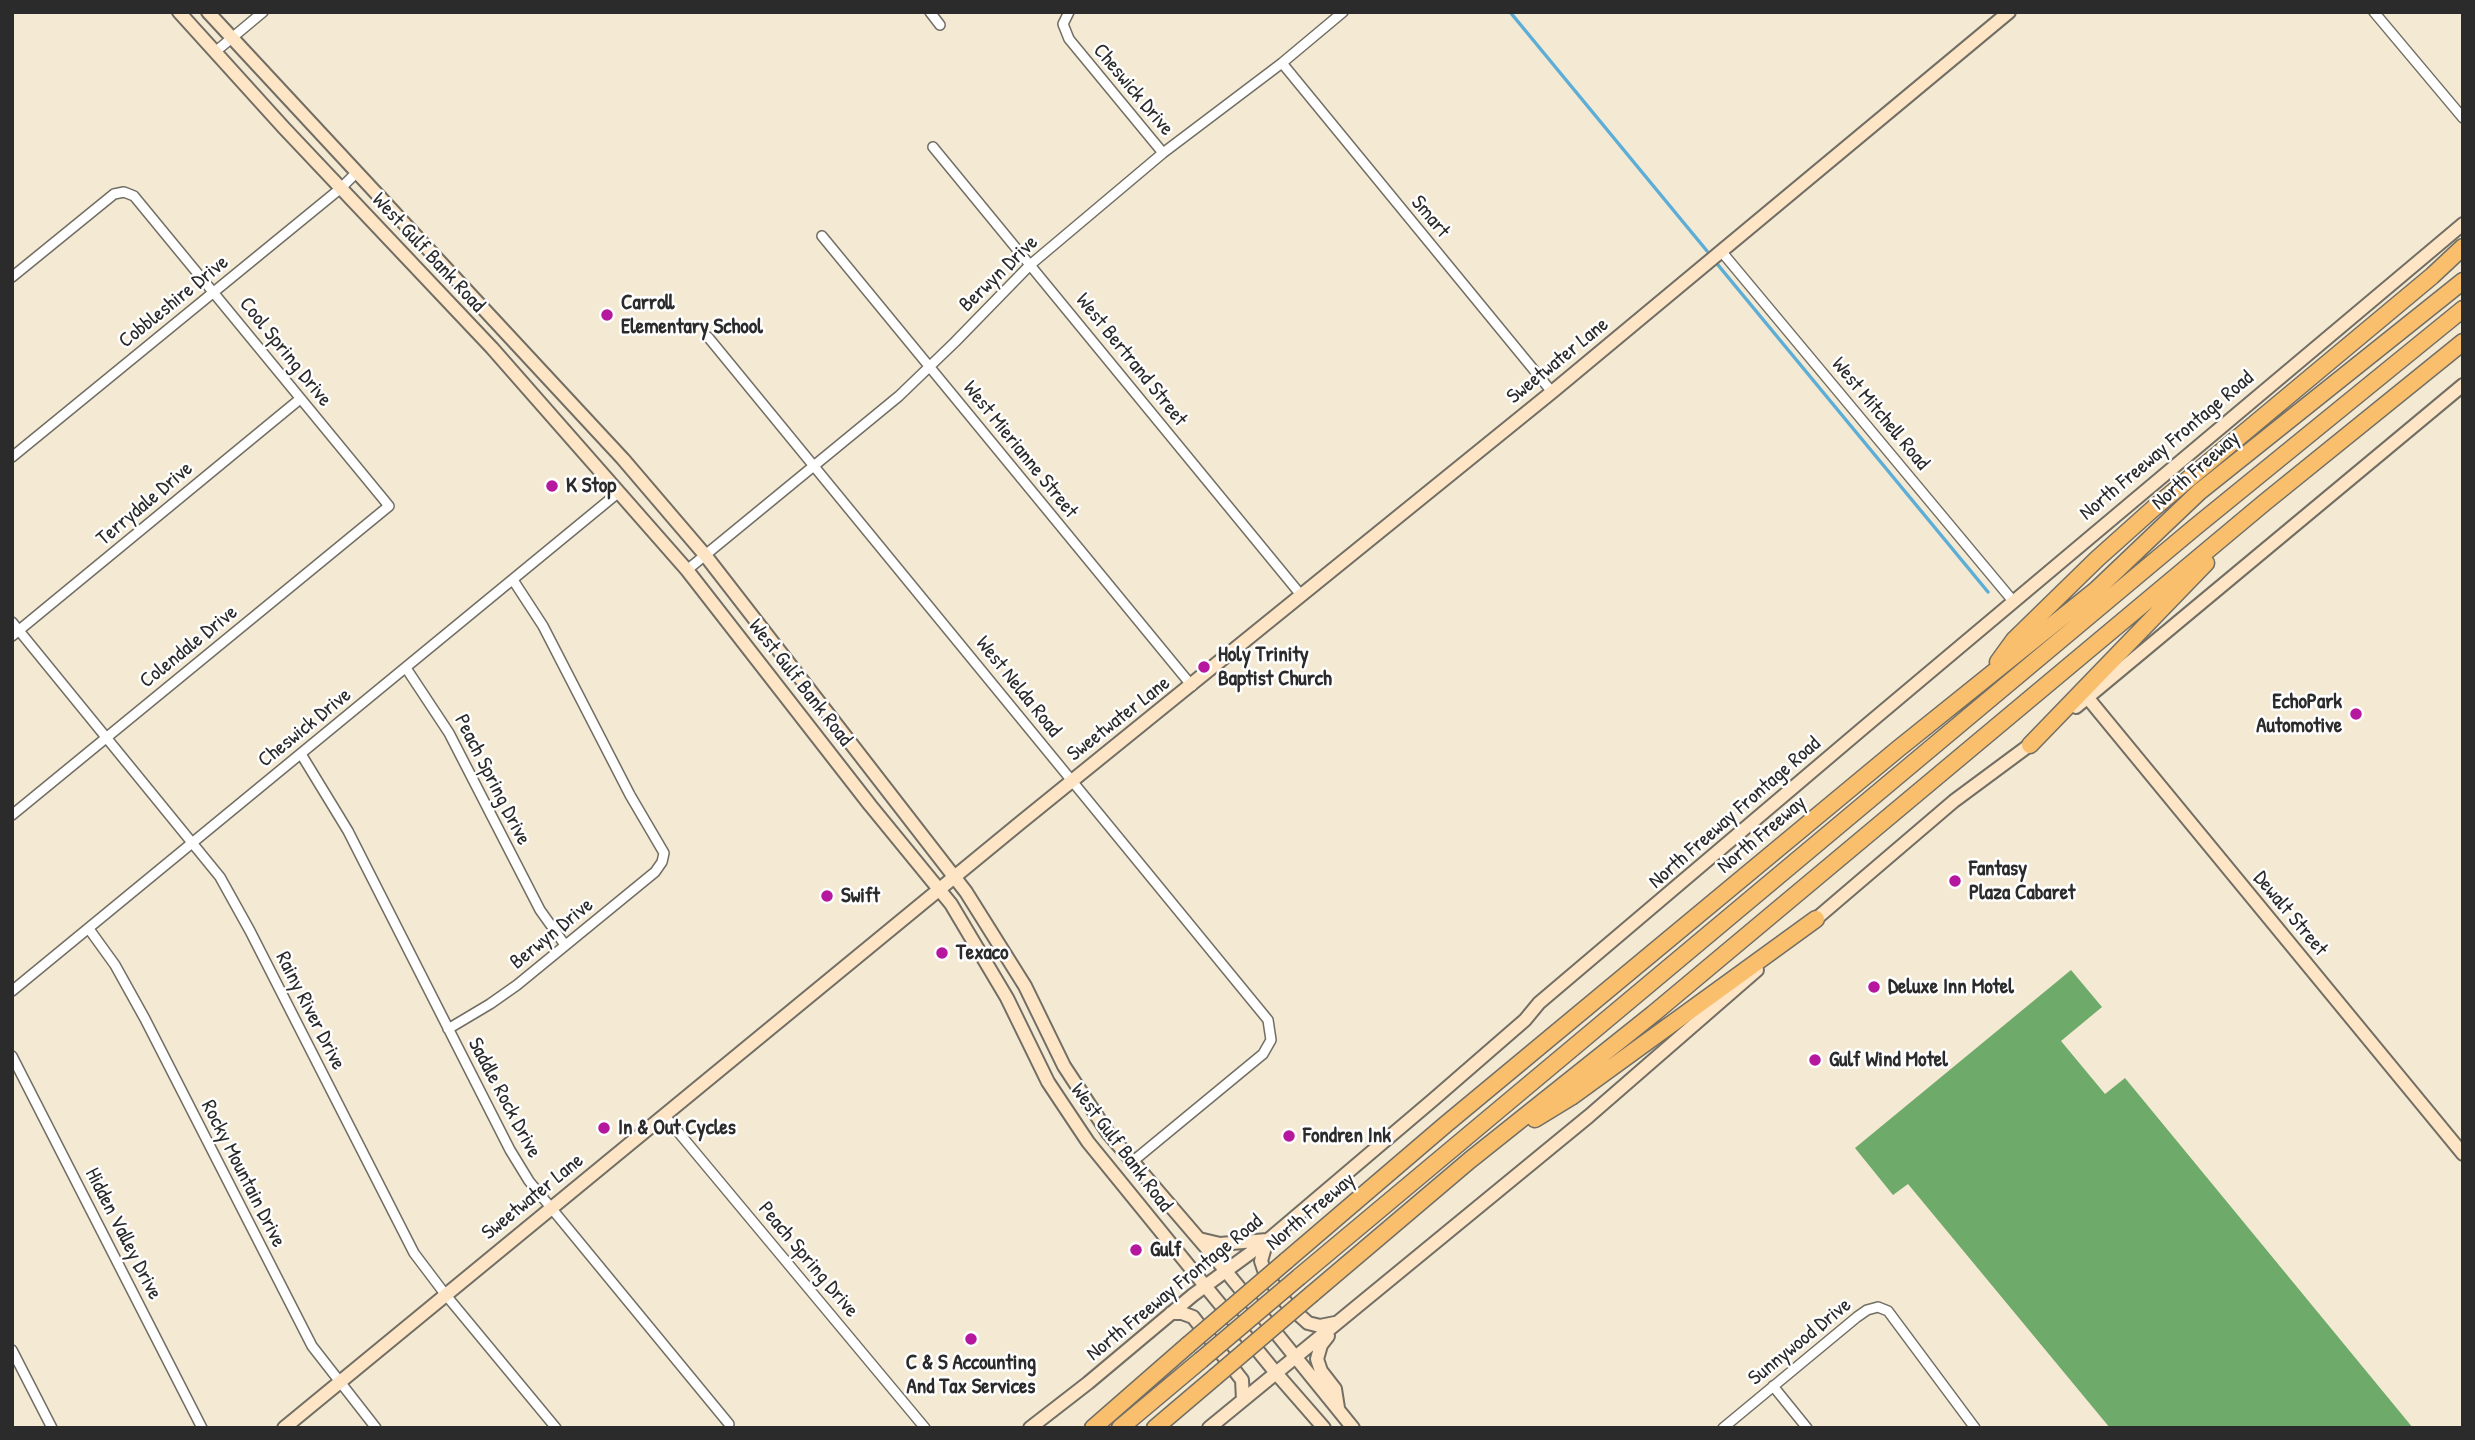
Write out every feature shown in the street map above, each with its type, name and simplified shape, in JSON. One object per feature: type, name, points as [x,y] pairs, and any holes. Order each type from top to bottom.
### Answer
[{"type":"highway","points":[[1981,684],[2014,640],[2097,559],[2463,247]]},
{"type":"highway","name":"North Freeway","points":[[1093,1428],[1446,1125],[1856,784],[2096,590],[2199,492],[2463,281]]},
{"type":"highway","name":"North Freeway","points":[[1120,1428],[2194,528],[2463,309]]},
{"type":"highway","points":[[1155,1428],[1470,1160],[1653,1014],[2264,503],[2463,342]]},
{"type":"highway","points":[[2030,745],[2264,503]]},
{"type":"highway","points":[[1470,1160],[1571,1097],[1816,919]]},
{"type":"main road","name":"West Gulf Bank Road","points":[[179,12],[492,348],[687,570],[951,904],[992,971],[1048,1082],[1071,1118],[1125,1188],[1324,1428]]},
{"type":"main road","name":"West Gulf Bank Road","points":[[208,12],[623,459],[705,555],[954,878],[1025,986],[1065,1066],[1085,1099],[1132,1162],[1226,1271],[1353,1428]]},
{"type":"main road","name":"Sweetwater Lane","points":[[284,1428],[1072,781],[1552,392],[2009,12]]},
{"type":"main road","name":"North Freeway Frontage Road","points":[[1030,1428],[1088,1384],[1205,1286],[1268,1240],[1525,1020],[1539,1003],[2463,224]]},
{"type":"main road","points":[[1209,1428],[1589,1116],[1954,801],[2030,745],[2463,384]]},
{"type":"main road","name":"Dewalt Street","points":[[2087,697],[2463,1154]]},
{"type":"main road","points":[[1173,1245],[1194,1235],[1220,1244],[1268,1240],[1261,1261],[1265,1273],[1286,1304],[1302,1319],[1314,1325],[1326,1326],[1339,1322]]},
{"type":"main road","points":[[1171,1313],[1193,1317],[1242,1380],[1243,1400]]},
{"type":"main road","points":[[1338,1409],[1335,1390],[1321,1371],[1317,1359],[1321,1345],[1339,1322]]},
{"type":"street","points":[[215,52],[263,12]]},
{"type":"street","points":[[929,12],[940,26]]},
{"type":"street","name":"Cheswick Drive","points":[[1069,12],[1063,24],[1069,39],[1163,153]]},
{"type":"street","name":"Berwyn Drive","points":[[687,570],[929,367],[1030,265],[1163,153],[1282,63],[1343,12]]},
{"type":"street","points":[[2374,12],[2463,118]]},
{"type":"street","name":"Smart","points":[[1282,63],[1552,392]]},
{"type":"street","name":"West Bertrand Street","points":[[933,148],[1301,595]]},
{"type":"street","name":"Cobbleshire Drive","points":[[12,457],[356,173]]},
{"type":"street","name":"Cool Spring Drive","points":[[12,277],[114,194],[124,192],[134,196],[389,506]]},
{"type":"street","name":"West Mierianne Street","points":[[822,236],[1192,686]]},
{"type":"street","name":"West Mitchell Road","points":[[1721,251],[2013,601]]},
{"type":"street","name":"West Nelda Road","points":[[708,337],[1268,1020],[1271,1040],[1269,1047],[1132,1162]]},
{"type":"street","name":"Terrydale Drive","points":[[16,633],[300,399]]},
{"type":"street","name":"Cheswick Drive","points":[[12,991],[620,492]]},
{"type":"street","name":"Colendale Drive","points":[[12,815],[389,506]]},
{"type":"street","name":"Berwyn Drive","points":[[449,1029],[490,1004],[655,872],[664,853],[630,795],[548,636],[513,580]]},
{"type":"street","name":"Rainy River Drive","points":[[12,622],[16,633],[107,737],[220,877],[402,1232],[420,1262],[556,1428]]},
{"type":"street","name":"Peach Spring Drive","points":[[406,668],[449,733],[540,910],[565,945]]},
{"type":"street","name":"Saddle Rock Drive","points":[[301,754],[348,831],[510,1150],[529,1181],[729,1424]]},
{"type":"street","name":"Rocky Mountain Drive","points":[[89,929],[115,965],[145,1019],[299,1324],[338,1382],[376,1428]]},
{"type":"street","name":"Hidden Valley Drive","points":[[12,1056],[202,1428]]},
{"type":"street","name":"Peach Spring Drive","points":[[664,1115],[925,1428]]},
{"type":"street","name":"Sunnywood Drive","points":[[1723,1428],[1867,1310],[1878,1307],[1888,1311],[1975,1428]]},
{"type":"street","points":[[12,1349],[52,1428]]},
{"type":"street","points":[[1773,1386],[1807,1428]]},
{"type":"green space","points":[[2071,970],[2102,1007],[2061,1041],[2105,1094],[2125,1078],[2413,1428],[2110,1428],[1908,1184],[1893,1195],[1855,1148]]},
{"type":"waterway","points":[[1510,12],[1707,251]]},
{"type":"waterway","points":[[1718,265],[1988,592]]},
{"type":"place","name":"Carroll Elementary School","points":[[607,315]]},
{"type":"place","name":"K Stop","points":[[552,486]]},
{"type":"place","name":"Holy Trinity Baptist Church","points":[[1204,667]]},
{"type":"place","name":"EchoPark Automotive","points":[[2356,714]]},
{"type":"place","name":"Fantasy Plaza Cabaret","points":[[1955,881]]},
{"type":"place","name":"Swift","points":[[827,896]]},
{"type":"place","name":"Texaco","points":[[942,953]]},
{"type":"place","name":"Deluxe Inn Motel","points":[[1874,987]]},
{"type":"place","name":"Gulf Wind Motel","points":[[1815,1060]]},
{"type":"place","name":"In & Out Cycles","points":[[604,1128]]},
{"type":"place","name":"Fondren Ink","points":[[1289,1136]]},
{"type":"place","name":"Gulf","points":[[1136,1250]]},
{"type":"place","name":"C & S Accounting And Tax Services","points":[[971,1339]]}]
